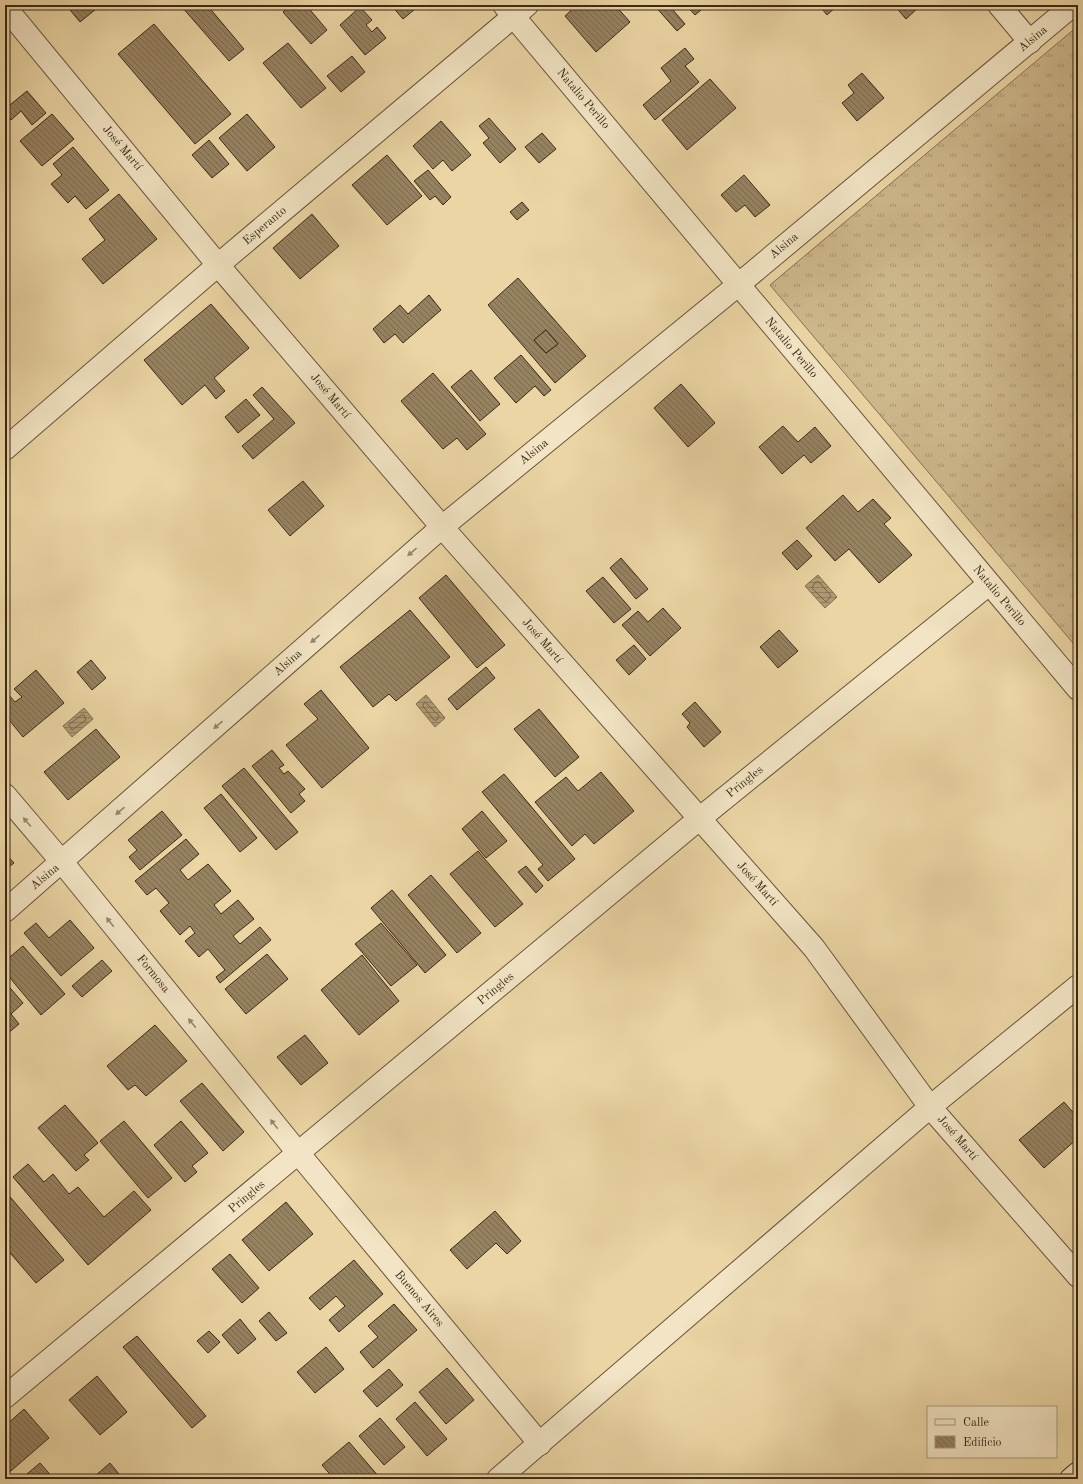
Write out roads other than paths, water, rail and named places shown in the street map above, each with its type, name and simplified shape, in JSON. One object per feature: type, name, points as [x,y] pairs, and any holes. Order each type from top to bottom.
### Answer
[{"type":"street","points":[[999,5],[1030,42]]},
{"type":"street","name":"Alsina","points":[[5,911],[442,527],[738,285],[1073,5]]},
{"type":"street","name":"José Martí","points":[[5,7],[218,265],[442,527],[814,948],[930,1107],[1078,1276]]},
{"type":"street","name":"Esperanto","points":[[5,449],[515,9]]},
{"type":"street","name":"Natalio Perillo","points":[[515,9],[738,285],[1078,689]]},
{"type":"street","name":"Pringles","points":[[5,1397],[299,1154],[699,819],[989,584]]},
{"type":"street","name":"Formosa","points":[[5,795],[62,862],[299,1154]]},
{"type":"street","points":[[498,1479],[930,1107],[1078,986]]},
{"type":"street","name":"Buenos Aires","points":[[299,1154],[540,1444]]},
{"type":"street","points":[[1071,1479],[1078,1473]]},
{"type":"water","points":[[818,575],[837,597],[825,608],[805,586]]},
{"type":"water","points":[[426,695],[445,718],[435,727],[416,704]]},
{"type":"water","points":[[84,708],[93,719],[72,737],[63,726]]}]
